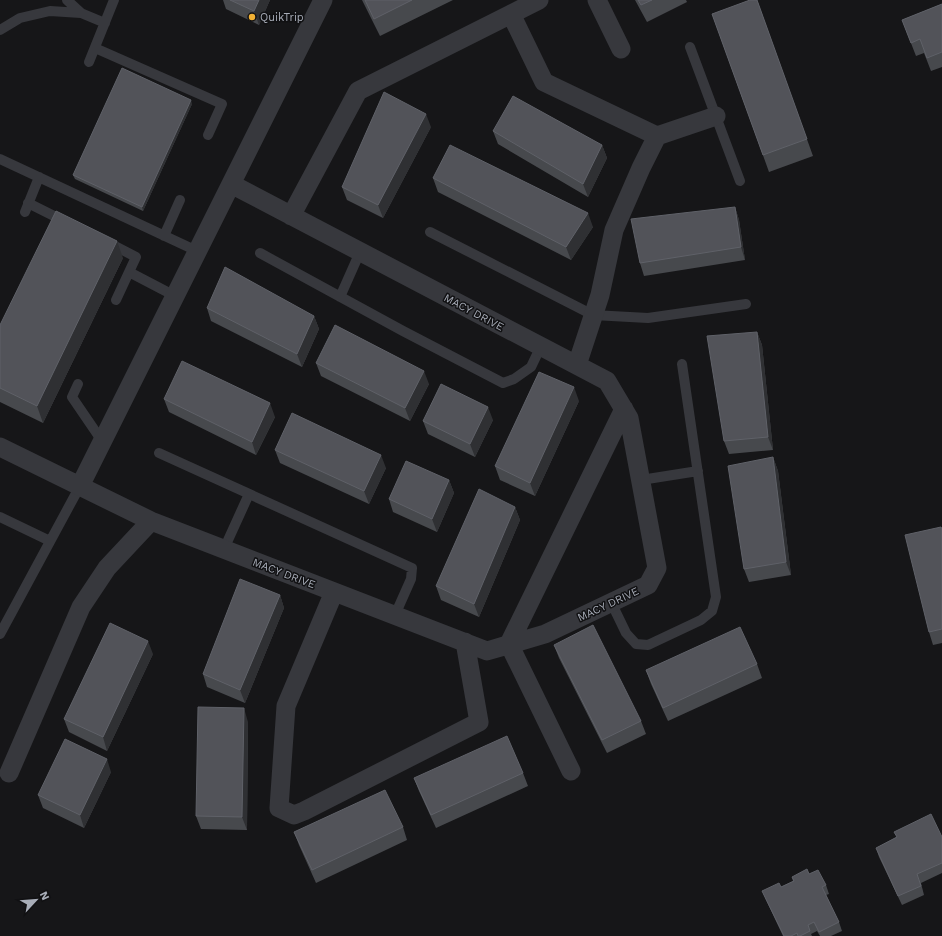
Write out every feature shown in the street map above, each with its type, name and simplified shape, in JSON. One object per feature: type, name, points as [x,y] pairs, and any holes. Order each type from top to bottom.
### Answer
[{"type":"street","points":[[80,486],[323,0]]},
{"type":"street","points":[[291,216],[358,91],[539,0]]},
{"type":"street","points":[[597,0],[621,49]]},
{"type":"street","points":[[511,14],[544,82],[657,136],[716,116]]},
{"type":"street","points":[[577,365],[600,295],[614,230],[641,168],[657,136]]},
{"type":"street","name":"MACY DRIVE","points":[[0,447],[151,521],[487,651],[545,634],[648,585],[657,568],[629,418],[607,381],[231,184]]},
{"type":"street","points":[[571,771],[509,644],[624,409]]},
{"type":"street","points":[[9,773],[81,607],[107,568],[151,521]]},
{"type":"street","points":[[334,592],[286,706],[279,808],[294,815],[479,722],[465,642]]},
{"type":"lane","points":[[67,0],[81,13]]},
{"type":"lane","points":[[89,62],[114,0]]},
{"type":"lane","points":[[0,30],[20,18],[50,11],[81,13],[105,22]]},
{"type":"lane","points":[[690,47],[740,180]]},
{"type":"lane","points":[[95,48],[222,104],[208,135]]},
{"type":"lane","points":[[0,159],[197,251]]},
{"type":"lane","points":[[39,177],[27,207],[75,226]]},
{"type":"lane","points":[[164,236],[180,200]]},
{"type":"lane","points":[[430,232],[594,315],[648,318],[746,304]]},
{"type":"lane","points":[[102,240],[136,257],[116,300]]},
{"type":"lane","points":[[340,297],[360,252]]},
{"type":"lane","points":[[260,253],[403,331],[503,383],[514,380],[531,368],[541,346]]},
{"type":"lane","points":[[129,272],[175,296]]},
{"type":"lane","points":[[611,602],[626,633],[636,644],[648,645],[702,620],[712,611],[716,597],[682,364]]},
{"type":"lane","points":[[78,384],[72,397],[102,441]]},
{"type":"lane","points":[[159,453],[412,568],[411,579],[395,615]]},
{"type":"lane","points":[[641,480],[698,471]]},
{"type":"lane","points":[[0,634],[80,486]]},
{"type":"lane","points":[[224,549],[249,494]]},
{"type":"lane","points":[[0,518],[50,541]]},
{"type":"building","points":[[230,0],[259,0],[254,11]]},
{"type":"building","points":[[365,0],[412,0],[374,19]]},
{"type":"building","points":[[638,0],[652,0],[641,5]]},
{"type":"building","points":[[750,0],[757,0],[807,139],[763,155],[712,14]]},
{"type":"building","points":[[942,4],[942,52],[927,58],[920,39],[911,43],[902,20]]},
{"type":"building","points":[[122,68],[191,100],[142,207],[73,175]]},
{"type":"building","points":[[384,92],[426,114],[378,205],[342,187]]},
{"type":"building","points":[[513,96],[602,145],[583,184],[493,131]]},
{"type":"building","points":[[450,145],[588,213],[566,247],[433,178]]},
{"type":"building","points":[[735,207],[741,247],[640,263],[631,219]]},
{"type":"building","points":[[56,211],[117,241],[37,406],[0,388],[0,325]]},
{"type":"building","points":[[225,267],[314,316],[297,354],[207,308]]},
{"type":"building","points":[[335,325],[424,371],[405,408],[316,363]]},
{"type":"building","points":[[757,332],[768,437],[724,441],[707,336]]},
{"type":"building","points":[[182,361],[270,403],[252,442],[164,399]]},
{"type":"building","points":[[539,372],[574,387],[530,483],[495,466]]},
{"type":"building","points":[[441,384],[488,407],[470,444],[423,421]]},
{"type":"building","points":[[292,413],[381,455],[364,491],[275,450]]},
{"type":"building","points":[[773,457],[786,562],[744,569],[728,466]]},
{"type":"building","points":[[406,461],[449,480],[432,519],[389,499]]},
{"type":"building","points":[[479,489],[515,507],[474,604],[436,586]]},
{"type":"building","points":[[941,527],[942,629],[929,632],[905,535]]},
{"type":"building","points":[[240,579],[280,595],[240,690],[203,674]]},
{"type":"building","points":[[110,623],[148,641],[103,737],[64,719]]},
{"type":"building","points":[[593,625],[641,721],[602,740],[554,645]]},
{"type":"building","points":[[740,627],[757,664],[663,708],[646,670]]},
{"type":"building","points":[[198,707],[244,708],[242,817],[196,816]]},
{"type":"building","points":[[507,736],[523,773],[431,815],[414,778]]},
{"type":"building","points":[[65,739],[107,759],[80,815],[38,795]]},
{"type":"building","points":[[385,790],[403,827],[312,870],[294,832]]},
{"type":"building","points":[[931,814],[942,837],[942,863],[917,874],[921,886],[898,896],[876,848],[897,837],[894,832]]},
{"type":"building","points":[[807,869],[809,874],[818,870],[826,885],[822,887],[839,922],[819,932],[814,922],[808,925],[810,931],[800,936],[798,936],[797,933],[791,936],[784,936],[762,891],[779,883],[781,887],[794,881],[792,877]]},
{"type":"place","name":"QuikTrip","points":[[252,17]]}]
